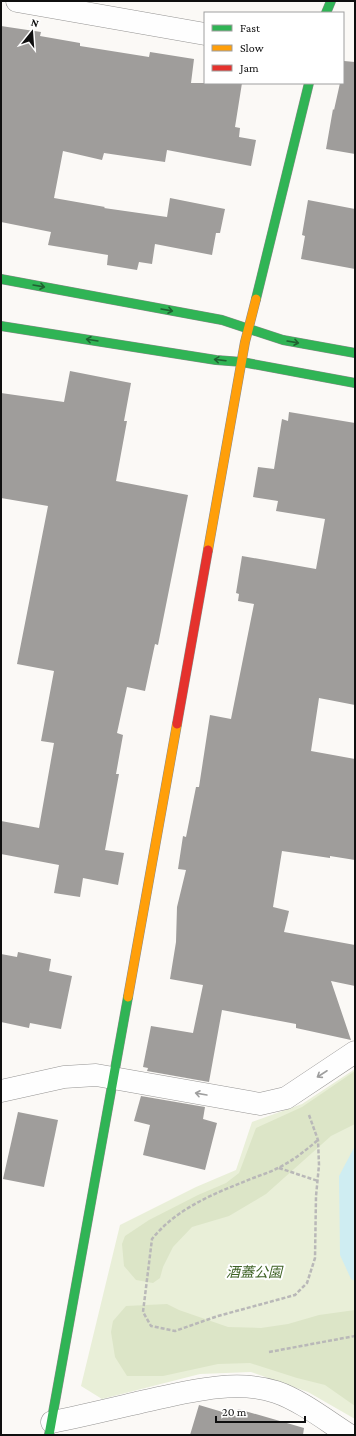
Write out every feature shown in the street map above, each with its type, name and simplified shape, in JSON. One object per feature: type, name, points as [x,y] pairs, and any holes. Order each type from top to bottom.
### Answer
[{"type":"street","points":[[17,1],[204,34]]},
{"type":"street","points":[[326,12],[331,1]]},
{"type":"street","points":[[309,84],[248,329],[51,1429],[182,1393],[224,1387],[253,1387],[288,1396],[349,1435]]},
{"type":"street","points":[[1,279],[222,320],[283,340],[355,353]]},
{"type":"street","points":[[1,326],[216,360],[242,362],[355,383]]},
{"type":"street","points":[[1,1091],[45,1080],[72,1076],[96,1075],[260,1104],[286,1098],[355,1052]]},
{"type":"path","points":[[300,1088],[318,1140],[319,1165],[316,1196],[315,1258],[307,1283],[294,1295],[218,1316],[175,1330],[151,1326],[143,1312],[152,1239],[159,1230],[186,1208],[279,1168],[294,1159],[318,1140]]},
{"type":"path","points":[[279,1168],[318,1181]]},
{"type":"path","points":[[269,1352],[355,1336]]},
{"type":"green space","name":"酒蓋公園","points":[[355,1069],[355,1419],[308,1392],[251,1372],[200,1374],[102,1399],[81,1386],[120,1225],[196,1187],[236,1170],[252,1122],[302,1104]]},
{"type":"green space","points":[[355,1071],[355,1124],[331,1136],[266,1194],[229,1216],[192,1227],[173,1247],[163,1267],[160,1278],[153,1283],[136,1280],[124,1266],[122,1244],[125,1236],[149,1220],[198,1195],[226,1183],[239,1173],[256,1128],[302,1107]]},
{"type":"green space","points":[[167,1304],[179,1310],[228,1327],[261,1328],[288,1324],[319,1315],[355,1310],[355,1406],[325,1385],[250,1363],[218,1364],[163,1376],[127,1376],[115,1357],[111,1332],[113,1321],[126,1306]]},
{"type":"water","points":[[355,1146],[355,1281],[351,1279],[340,1255],[339,1176]]},
{"type":"building","points":[[1,26],[41,32],[40,36],[80,43],[80,46],[149,57],[150,52],[194,59],[191,83],[242,84],[235,127],[240,128],[239,137],[256,140],[251,166],[167,150],[165,162],[104,153],[102,160],[63,151],[54,198],[105,207],[104,208],[167,217],[170,198],[225,209],[220,233],[216,233],[212,255],[155,244],[152,264],[139,262],[137,270],[107,265],[108,255],[48,245],[51,232],[1,222]]},
{"type":"building","points":[[344,61],[355,62],[355,154],[326,149],[333,109],[334,110],[340,84],[344,84]]},
{"type":"building","points":[[308,200],[355,209],[355,269],[301,259],[305,236],[302,235]]},
{"type":"building","points":[[70,371],[131,383],[124,421],[127,421],[116,481],[188,495],[158,645],[155,644],[145,691],[127,687],[117,733],[123,735],[116,774],[119,774],[105,850],[124,853],[118,885],[83,878],[80,897],[54,893],[59,865],[1,854],[1,821],[39,828],[54,743],[41,741],[54,671],[17,664],[48,506],[1,498],[1,393],[64,402]]},
{"type":"building","points":[[289,412],[355,423],[355,705],[319,698],[311,751],[355,759],[355,860],[282,851],[273,907],[289,911],[284,932],[355,945],[355,986],[331,981],[351,1040],[296,1028],[296,1024],[222,1010],[209,1082],[147,1071],[148,1068],[143,1067],[151,1026],[193,1033],[203,985],[170,979],[176,942],[177,907],[186,870],[178,869],[183,836],[186,837],[196,787],[199,787],[210,715],[231,719],[254,604],[238,601],[239,594],[236,593],[242,556],[316,569],[325,519],[276,511],[278,501],[253,497],[258,467],[274,469],[282,419],[288,421]]},
{"type":"building","points":[[18,952],[51,959],[49,971],[72,976],[61,1029],[30,1023],[29,1028],[1,1022],[1,954],[17,957]]},
{"type":"building","points":[[141,1096],[205,1107],[203,1119],[217,1123],[205,1170],[143,1155],[150,1125],[134,1121]]},
{"type":"building","points":[[18,1112],[58,1120],[44,1187],[3,1179]]},
{"type":"building","points":[[199,1405],[236,1416],[238,1409],[304,1428],[303,1435],[190,1435]]},
{"type":"traffic: fast","points":[[326,12],[331,1]]},
{"type":"traffic: fast","points":[[256,299],[309,84]]},
{"type":"traffic: fast","points":[[1,279],[222,320],[283,340],[355,353]]},
{"type":"traffic: fast","points":[[1,326],[216,360],[242,362],[355,383]]},
{"type":"traffic: fast","points":[[49,1435],[128,997]]},
{"type":"traffic: slow","points":[[208,550],[245,342],[256,299]]},
{"type":"traffic: slow","points":[[128,997],[177,724]]},
{"type":"traffic: jam","points":[[177,724],[208,550]]}]
